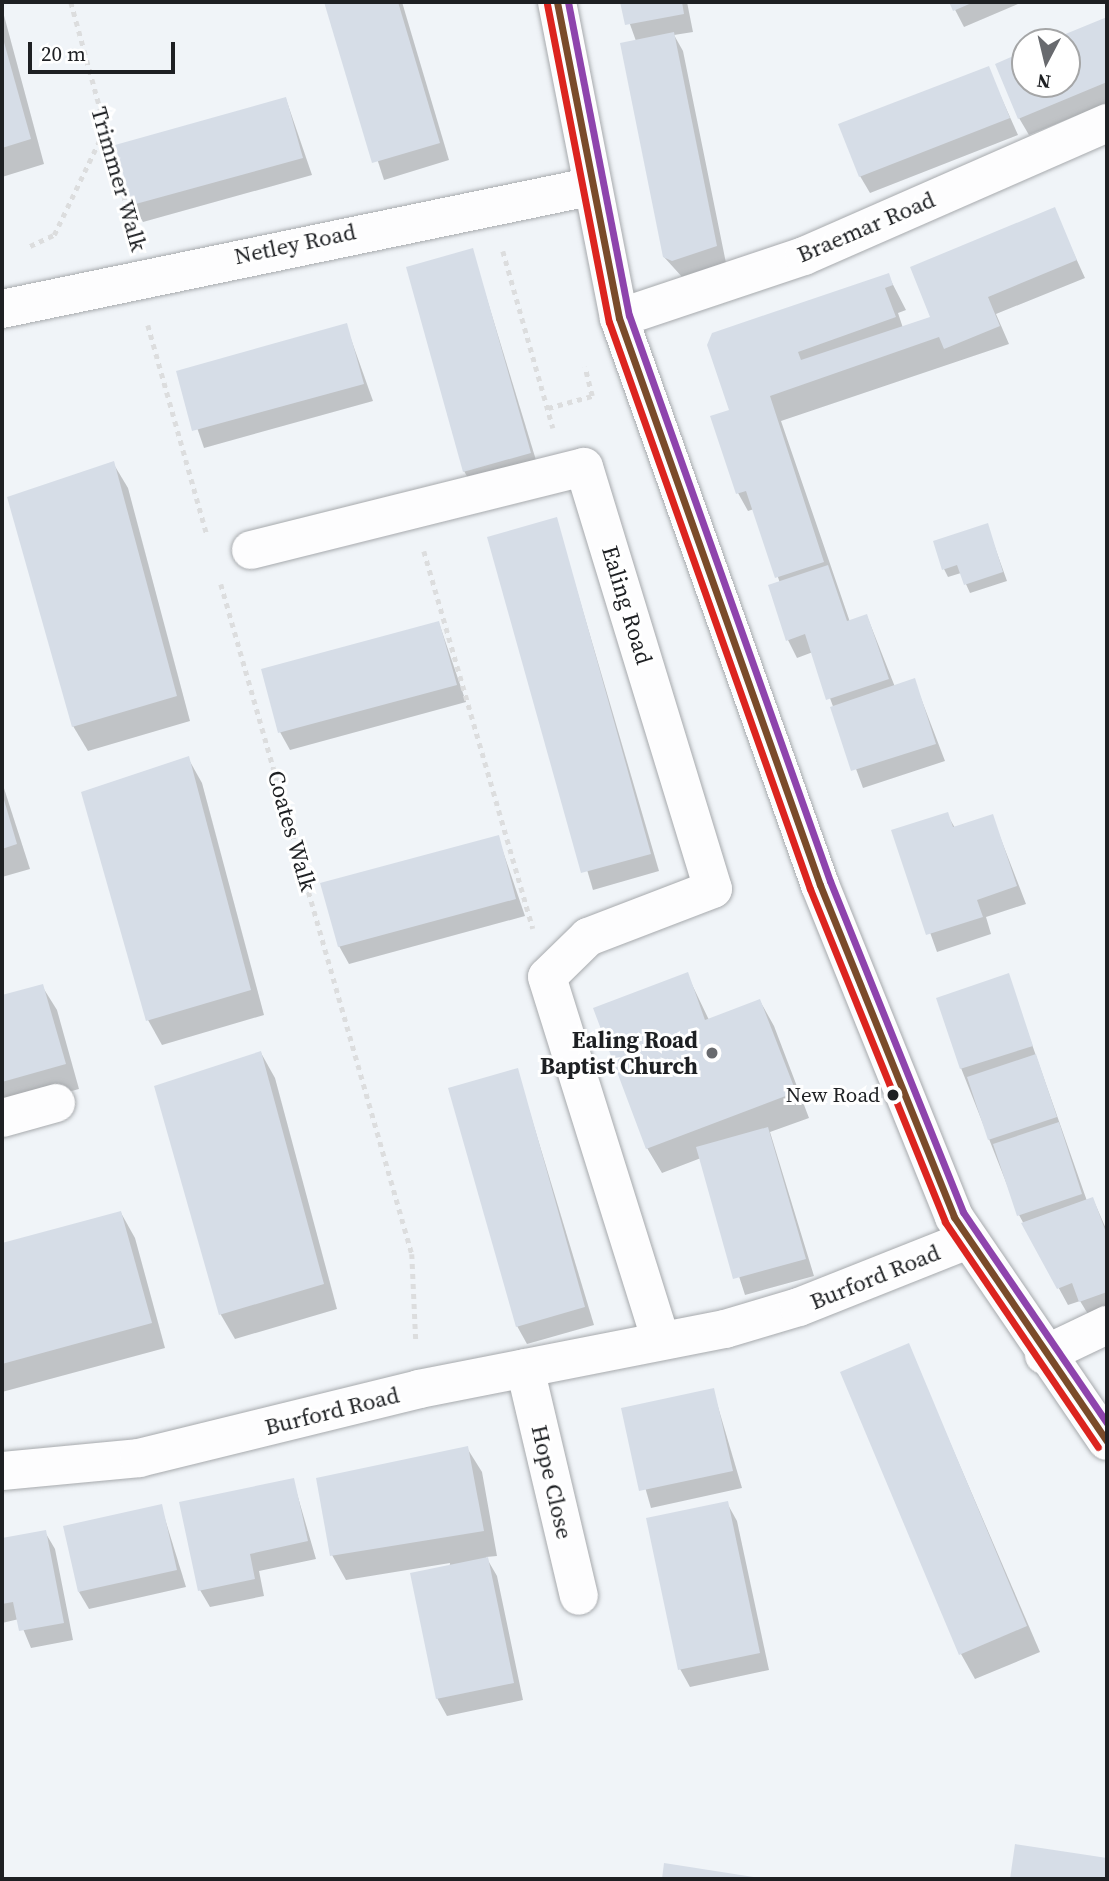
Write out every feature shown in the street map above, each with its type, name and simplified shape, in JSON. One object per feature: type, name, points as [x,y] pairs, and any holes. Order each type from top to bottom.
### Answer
[{"type":"street","points":[[557,2],[589,187],[619,318],[820,885],[967,1240],[1044,1356],[1107,1441]]},
{"type":"street","name":"Braemar Road","points":[[619,318],[804,256],[1107,123]]},
{"type":"street","name":"Netley Road","points":[[2,309],[140,276],[589,187]]},
{"type":"street","name":"Ealing Road","points":[[547,977],[588,937],[713,889],[584,467],[566,472]]},
{"type":"street","points":[[251,550],[566,472]]},
{"type":"street","points":[[547,977],[661,1341]]},
{"type":"street","points":[[2,1118],[56,1103]]},
{"type":"street","name":"Burford Road","points":[[2,1471],[139,1458],[419,1389],[661,1341],[799,1307],[967,1240]]},
{"type":"street","points":[[1044,1356],[1107,1325]]},
{"type":"street","name":"Hope Close","points":[[525,1368],[579,1596]]},
{"type":"path","name":"Trimmer Walk","points":[[71,2],[140,276]]},
{"type":"path","points":[[30,246],[54,235],[104,131]]},
{"type":"path","points":[[501,243],[566,472]]},
{"type":"path","points":[[140,276],[210,545]]},
{"type":"path","points":[[548,408],[592,396],[583,358]]},
{"type":"path","points":[[412,509],[547,977]]},
{"type":"path","name":"Coates Walk","points":[[218,572],[412,1254],[419,1389]]},
{"type":"building","points":[[324,2],[398,2],[440,143],[372,163]]},
{"type":"building","points":[[620,2],[682,2],[684,14],[625,25]]},
{"type":"building","points":[[949,2],[974,2],[953,11]]},
{"type":"building","points":[[1107,17],[1107,82],[1081,93],[1081,28]]},
{"type":"building","points":[[674,32],[717,246],[672,261],[663,257],[620,43]]},
{"type":"building","points":[[2,35],[31,139],[2,148]]},
{"type":"building","points":[[1011,57],[1011,98],[1069,98],[1018,119],[995,64]]},
{"type":"building","points":[[989,66],[1010,118],[859,177],[838,124]]},
{"type":"building","points":[[286,97],[303,158],[132,205],[115,145]]},
{"type":"building","points":[[1055,207],[1077,260],[988,297],[1000,326],[944,349],[939,337],[770,396],[824,562],[775,578],[746,491],[736,494],[710,416],[729,410],[707,345],[712,333],[889,273],[893,285],[885,288],[896,317],[798,352],[801,360],[930,317],[910,267]]},
{"type":"building","points":[[473,248],[531,453],[463,472],[406,267]]},
{"type":"building","points":[[347,323],[364,384],[192,431],[176,371]]},
{"type":"building","points":[[114,461],[177,696],[72,727],[7,497]]},
{"type":"building","points":[[557,517],[651,854],[581,873],[487,537]]},
{"type":"building","points":[[988,523],[1003,572],[964,585],[957,565],[942,570],[933,541]]},
{"type":"building","points":[[828,565],[847,621],[867,614],[889,679],[826,700],[805,634],[786,641],[768,585]]},
{"type":"building","points":[[439,621],[457,685],[278,733],[261,669]]},
{"type":"building","points":[[915,678],[936,744],[851,771],[830,707]]},
{"type":"building","points":[[189,756],[251,990],[146,1021],[81,792]]},
{"type":"building","points":[[2,793],[17,844],[2,849]]},
{"type":"building","points":[[948,812],[953,827],[993,814],[1017,886],[977,900],[983,917],[926,935],[891,830]]},
{"type":"building","points":[[499,835],[516,899],[338,947],[320,883]]},
{"type":"building","points":[[688,972],[705,1020],[760,999],[796,1092],[646,1149],[593,1008]]},
{"type":"building","points":[[1009,973],[1033,1046],[960,1069],[936,998]]},
{"type":"building","points":[[43,984],[66,1064],[2,1082],[2,995]]},
{"type":"building","points":[[261,1051],[324,1284],[219,1315],[154,1086]]},
{"type":"building","points":[[1036,1054],[1057,1117],[988,1140],[967,1077]]},
{"type":"building","points":[[518,1068],[585,1307],[516,1327],[448,1088]]},
{"type":"building","points":[[1059,1122],[1082,1194],[1017,1216],[993,1144]]},
{"type":"building","points":[[768,1127],[806,1259],[733,1279],[696,1147]]},
{"type":"building","points":[[1093,1197],[1107,1235],[1107,1292],[1079,1302],[1072,1283],[1057,1289],[1021,1223]]},
{"type":"building","points":[[121,1211],[152,1323],[2,1364],[2,1243]]},
{"type":"building","points":[[909,1343],[1027,1626],[959,1655],[840,1372]]},
{"type":"building","points":[[714,1388],[733,1471],[639,1491],[621,1408]]},
{"type":"building","points":[[468,1446],[484,1531],[330,1556],[316,1478]]},
{"type":"building","points":[[294,1478],[308,1541],[250,1554],[255,1579],[198,1591],[179,1502]]},
{"type":"building","points":[[728,1501],[760,1653],[678,1670],[646,1518]]},
{"type":"building","points":[[162,1504],[177,1570],[78,1592],[63,1526]]},
{"type":"building","points":[[46,1530],[64,1623],[19,1631],[13,1602],[2,1604],[2,1538]]},
{"type":"building","points":[[488,1557],[514,1683],[436,1699],[410,1573]]},
{"type":"building","points":[[1015,1844],[1107,1858],[1107,1879],[1010,1879]]},
{"type":"building","points":[[664,1863],[760,1878],[760,1879],[662,1879]]},
{"type":"transit line","points":[[557,2],[619,318],[820,885],[954,1217],[1107,1441]]},
{"type":"transit line","points":[[568,2],[629,315],[830,881],[963,1212],[1107,1423]]},
{"type":"transit line","points":[[547,4],[609,322],[810,889],[945,1222],[1098,1447]]},
{"type":"place","name":"Ealing Road Baptist Church","points":[[712,1053]]},
{"type":"place","name":"New Road","points":[[893,1095]]}]
